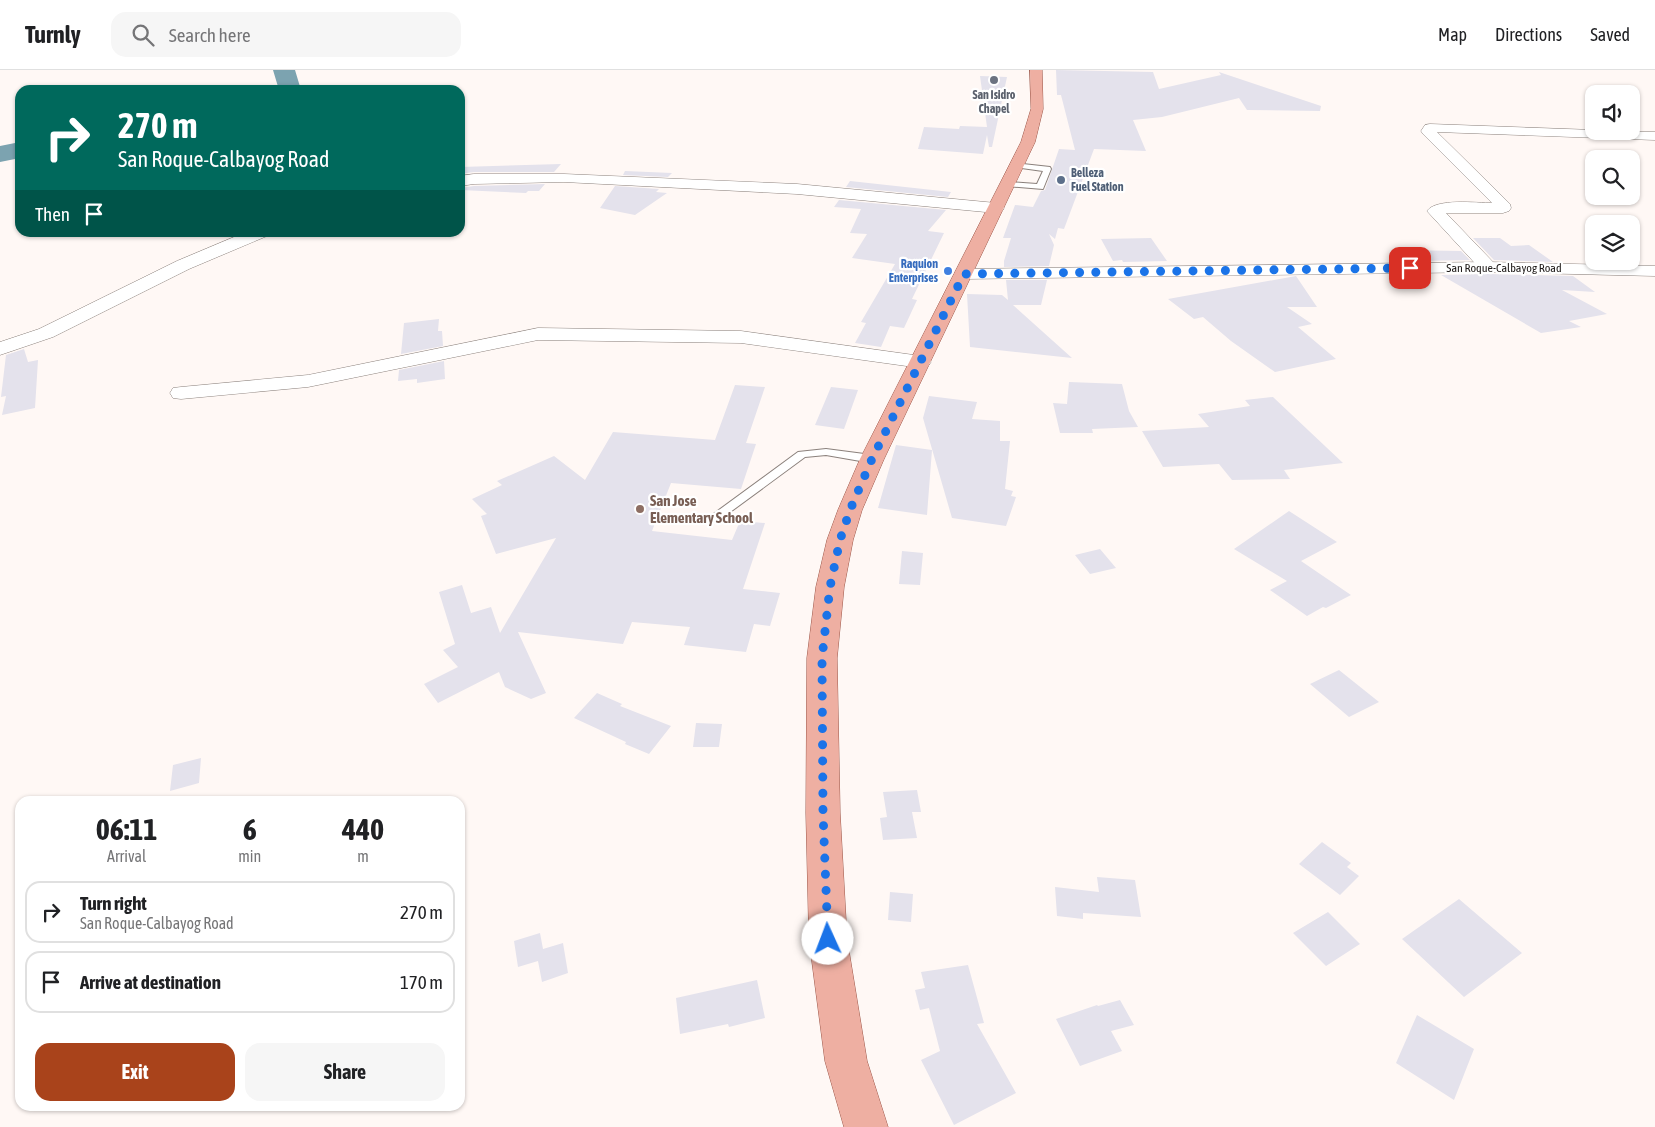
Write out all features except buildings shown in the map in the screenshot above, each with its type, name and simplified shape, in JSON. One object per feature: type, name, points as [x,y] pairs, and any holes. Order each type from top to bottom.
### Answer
[{"type":"main road","points":[[866,1127],[846,1061],[828,939],[823,813],[822,658],[830,587],[840,540],[850,510],[872,459],[1028,142],[1037,109],[1036,70]]},
{"type":"street","points":[[1488,267],[1436,210],[1442,208],[1503,208],[1502,204],[1428,131],[1430,128],[1655,136]]},
{"type":"street","points":[[465,180],[564,178],[631,183],[796,189],[996,208]]},
{"type":"street","points":[[0,349],[46,333],[183,265],[249,237]]},
{"type":"street","name":"San Roque-Calbayog Road","points":[[964,274],[1488,267],[1655,271]]},
{"type":"street","points":[[181,393],[308,381],[538,334],[741,337],[921,362]]},
{"type":"lane","points":[[714,518],[802,454],[826,452],[872,459]]},
{"type":"waterway","points":[[284,70],[288,85]]},
{"type":"waterway","points":[[0,154],[15,151]]},
{"type":"place","name":"San Isidro Chapel","points":[[994,80]]},
{"type":"place","name":"Belleza Fuel Station","points":[[1061,180]]},
{"type":"place","name":"Raquion Enterprises","points":[[948,271]]},
{"type":"place","name":"San Jose Elementary School","points":[[640,509]]},
{"type":"route","points":[[828,939],[823,813],[822,658],[830,587],[840,540],[850,510],[872,459],[964,274],[1410,268]]}]
